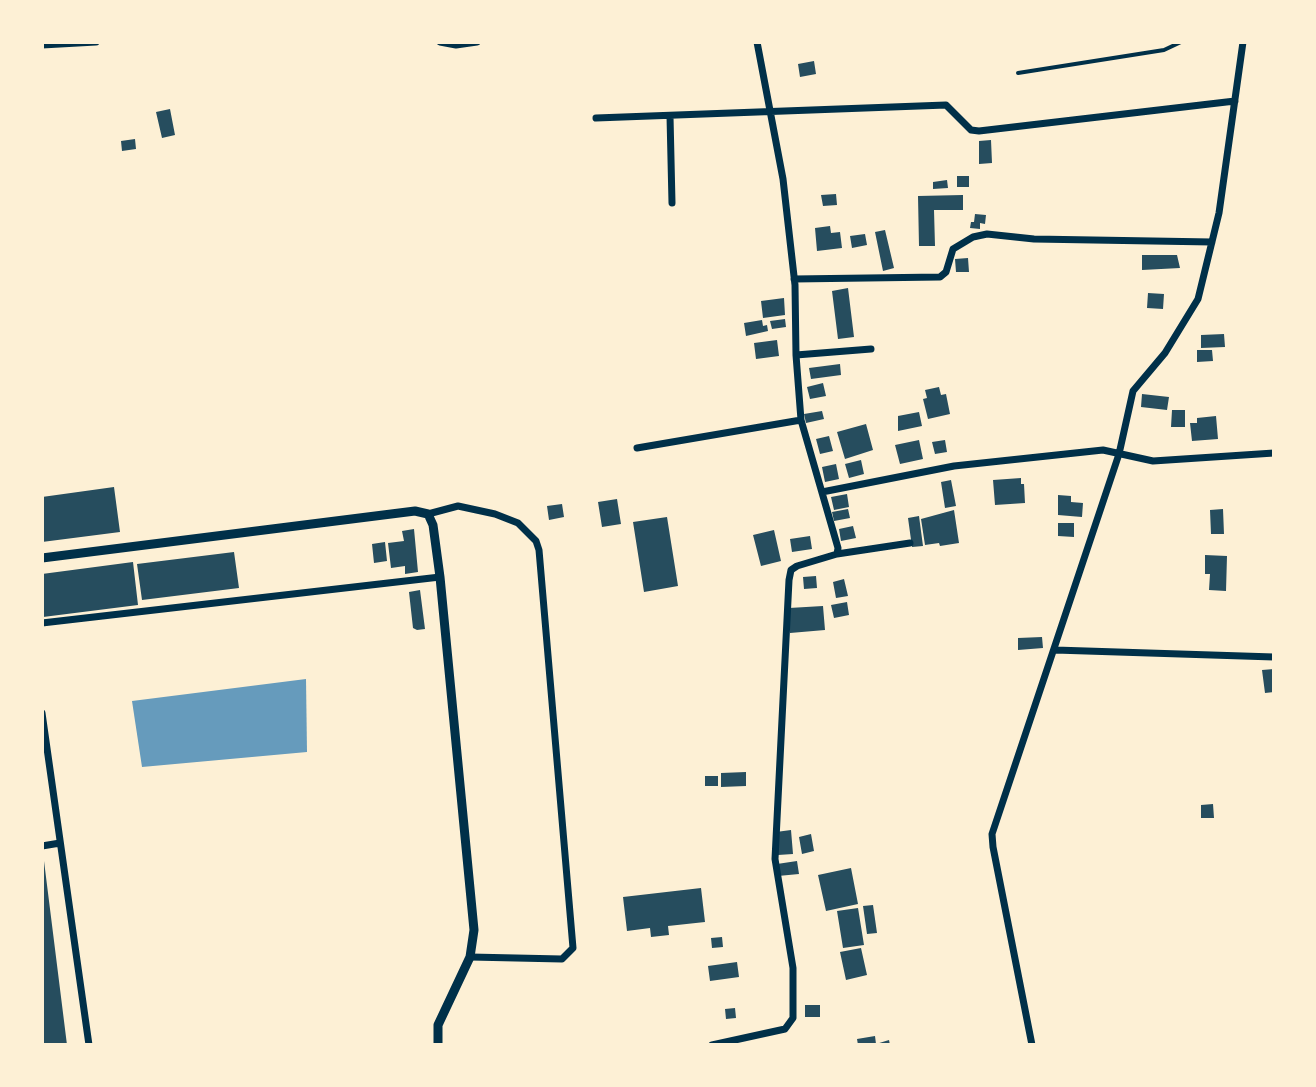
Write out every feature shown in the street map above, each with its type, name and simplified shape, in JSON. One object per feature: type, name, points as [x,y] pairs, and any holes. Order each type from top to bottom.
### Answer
[{"type":"street","points":[[42,45],[96,42]]},
{"type":"street","points":[[442,42],[456,45],[477,42]]},
{"type":"street","points":[[757,42],[783,179],[794,279],[801,420],[838,545],[837,554]]},
{"type":"street","points":[[1032,1045],[992,841],[1119,454],[1133,391],[1165,353],[1198,299],[1219,213],[1243,42]]},
{"type":"street","points":[[596,118],[946,105],[971,130],[979,131],[1235,101]]},
{"type":"street","points":[[670,116],[672,203]]},
{"type":"street","points":[[794,279],[940,277],[946,272],[953,249],[973,237],[987,234],[1034,239],[1212,242]]},
{"type":"street","points":[[796,355],[871,349]]},
{"type":"street","points":[[637,448],[801,420]]},
{"type":"street","points":[[822,492],[954,466],[1103,450],[1153,461],[1274,453]]},
{"type":"street","points":[[42,558],[415,511],[428,514],[458,506],[518,523],[536,541],[539,550],[573,948],[562,959],[470,957]]},
{"type":"street","points":[[428,514],[433,525],[440,577],[474,930],[470,957],[438,1025],[438,1045]]},
{"type":"street","points":[[712,1045],[785,1029],[793,1018],[793,968],[775,859],[791,570],[837,554],[910,543]]},
{"type":"street","points":[[42,623],[440,577]]},
{"type":"street","points":[[1055,650],[1274,657]]},
{"type":"street","points":[[42,713],[89,1045]]},
{"type":"street","points":[[42,846],[60,843]]},
{"type":"lane","points":[[1018,73],[1164,50],[1181,42]]},
{"type":"water","points":[[306,679],[307,752],[142,767],[132,701]]},
{"type":"building","points":[[814,61],[816,74],[800,77],[798,64]]},
{"type":"building","points":[[170,109],[175,135],[162,138],[156,112]]},
{"type":"building","points":[[135,139],[136,149],[122,151],[121,141]]},
{"type":"building","points":[[991,140],[992,163],[979,164],[979,141]]},
{"type":"building","points":[[957,176],[969,176],[969,187],[957,187]]},
{"type":"building","points":[[947,180],[948,188],[933,189],[933,182]]},
{"type":"building","points":[[836,194],[837,205],[823,206],[821,195]]},
{"type":"building","points":[[963,195],[963,210],[934,210],[935,246],[919,246],[918,196]]},
{"type":"building","points":[[975,214],[986,215],[985,224],[980,223],[980,229],[970,228]]},
{"type":"building","points":[[830,226],[831,233],[840,232],[842,248],[817,251],[815,228]]},
{"type":"building","points":[[885,230],[894,268],[883,271],[875,232]]},
{"type":"building","points":[[865,234],[867,245],[852,248],[850,236]]},
{"type":"building","points":[[1142,255],[1177,255],[1180,268],[1142,270]]},
{"type":"building","points":[[968,258],[969,272],[956,272],[955,259]]},
{"type":"building","points":[[848,288],[854,337],[838,339],[832,291]]},
{"type":"building","points":[[1148,293],[1164,294],[1163,309],[1147,308]]},
{"type":"building","points":[[784,298],[785,315],[763,318],[761,301]]},
{"type":"building","points":[[785,319],[786,327],[772,329],[770,321]]},
{"type":"building","points":[[762,320],[768,331],[746,336],[744,323]]},
{"type":"building","points":[[1224,334],[1225,347],[1201,348],[1201,335]]},
{"type":"building","points":[[777,340],[779,356],[756,359],[754,343]]},
{"type":"building","points":[[1197,350],[1212,350],[1213,361],[1197,362]]},
{"type":"building","points":[[840,364],[841,375],[811,379],[809,368]]},
{"type":"building","points":[[823,383],[826,396],[810,399],[807,387]]},
{"type":"building","points":[[939,387],[941,395],[946,394],[950,414],[928,419],[923,399],[927,398],[925,390]]},
{"type":"building","points":[[1142,394],[1169,397],[1167,410],[1141,407]]},
{"type":"building","points":[[1172,410],[1185,410],[1185,427],[1171,427]]},
{"type":"building","points":[[822,411],[824,419],[806,423],[804,414]]},
{"type":"building","points":[[919,412],[922,426],[898,431],[898,416]]},
{"type":"building","points":[[1216,416],[1218,439],[1192,441],[1190,423],[1197,423],[1197,418]]},
{"type":"building","points":[[866,424],[873,450],[845,459],[837,432]]},
{"type":"building","points":[[829,436],[833,451],[820,454],[816,439]]},
{"type":"building","points":[[919,440],[923,459],[900,464],[895,445]]},
{"type":"building","points":[[945,440],[947,452],[935,454],[932,442]]},
{"type":"building","points":[[861,460],[864,474],[849,478],[845,464]]},
{"type":"building","points":[[836,464],[839,479],[825,482],[822,467]]},
{"type":"building","points":[[1021,478],[1025,503],[995,505],[993,480]]},
{"type":"building","points":[[951,480],[956,506],[945,508],[941,482]]},
{"type":"building","points":[[114,487],[120,532],[42,542],[42,497]]},
{"type":"building","points":[[847,494],[849,507],[834,510],[831,497]]},
{"type":"building","points":[[1058,495],[1071,496],[1071,502],[1083,503],[1082,517],[1058,515]]},
{"type":"building","points":[[617,499],[621,524],[602,527],[598,502]]},
{"type":"building","points":[[562,504],[564,517],[549,520],[547,506]]},
{"type":"building","points":[[848,509],[850,518],[834,521],[832,512]]},
{"type":"building","points":[[1223,509],[1224,534],[1211,534],[1210,510]]},
{"type":"building","points":[[954,510],[959,543],[925,545],[921,519]]},
{"type":"building","points":[[919,516],[923,546],[912,547],[908,518]]},
{"type":"building","points":[[667,517],[678,586],[644,592],[633,522]]},
{"type":"building","points":[[1058,523],[1074,523],[1074,537],[1058,536]]},
{"type":"building","points":[[853,526],[856,538],[841,541],[839,529]]},
{"type":"building","points":[[414,529],[418,572],[405,574],[405,566],[391,568],[388,543],[404,541],[402,531]]},
{"type":"building","points":[[774,530],[781,561],[761,566],[753,535]]},
{"type":"building","points":[[810,536],[812,549],[792,552],[790,539]]},
{"type":"building","points":[[385,542],[387,561],[374,563],[372,544]]},
{"type":"building","points":[[234,552],[239,588],[142,600],[137,564]]},
{"type":"building","points":[[1205,555],[1227,556],[1226,591],[1209,590],[1210,574],[1205,574]]},
{"type":"building","points":[[133,562],[138,605],[43,617],[42,574]]},
{"type":"building","points":[[816,576],[817,588],[804,589],[803,577]]},
{"type":"building","points":[[844,579],[848,596],[836,598],[833,582]]},
{"type":"building","points":[[420,590],[425,629],[417,630],[413,628],[409,592]]},
{"type":"building","points":[[847,602],[849,615],[834,618],[831,605]]},
{"type":"building","points":[[823,606],[825,630],[790,633],[789,608]]},
{"type":"building","points":[[1042,637],[1043,648],[1018,650],[1018,638]]},
{"type":"building","points":[[1274,669],[1274,692],[1265,693],[1262,670]]},
{"type":"building","points":[[746,772],[746,786],[721,787],[721,773]]},
{"type":"building","points":[[705,776],[718,776],[718,786],[705,786]]},
{"type":"building","points":[[1213,804],[1214,818],[1201,818],[1201,805]]},
{"type":"building","points":[[791,830],[793,854],[778,855],[776,832]]},
{"type":"building","points":[[811,834],[814,851],[802,854],[799,837]]},
{"type":"building","points":[[44,861],[67,1045],[42,1045]]},
{"type":"building","points":[[797,861],[799,874],[778,876],[777,864]]},
{"type":"building","points":[[851,868],[858,904],[826,911],[818,875]]},
{"type":"building","points":[[701,888],[705,922],[668,926],[669,935],[651,937],[650,928],[627,931],[623,897]]},
{"type":"building","points":[[873,905],[877,933],[867,934],[863,906]]},
{"type":"building","points":[[858,908],[864,945],[843,948],[837,911]]},
{"type":"building","points":[[722,937],[723,947],[712,948],[711,938]]},
{"type":"building","points":[[861,948],[867,975],[846,980],[840,952]]},
{"type":"building","points":[[737,962],[739,977],[710,981],[708,966]]},
{"type":"building","points":[[805,1005],[820,1005],[820,1017],[805,1017]]},
{"type":"building","points":[[735,1008],[736,1018],[726,1019],[725,1009]]},
{"type":"building","points":[[875,1036],[876,1044],[889,1040],[890,1045],[858,1045],[857,1039]]}]
